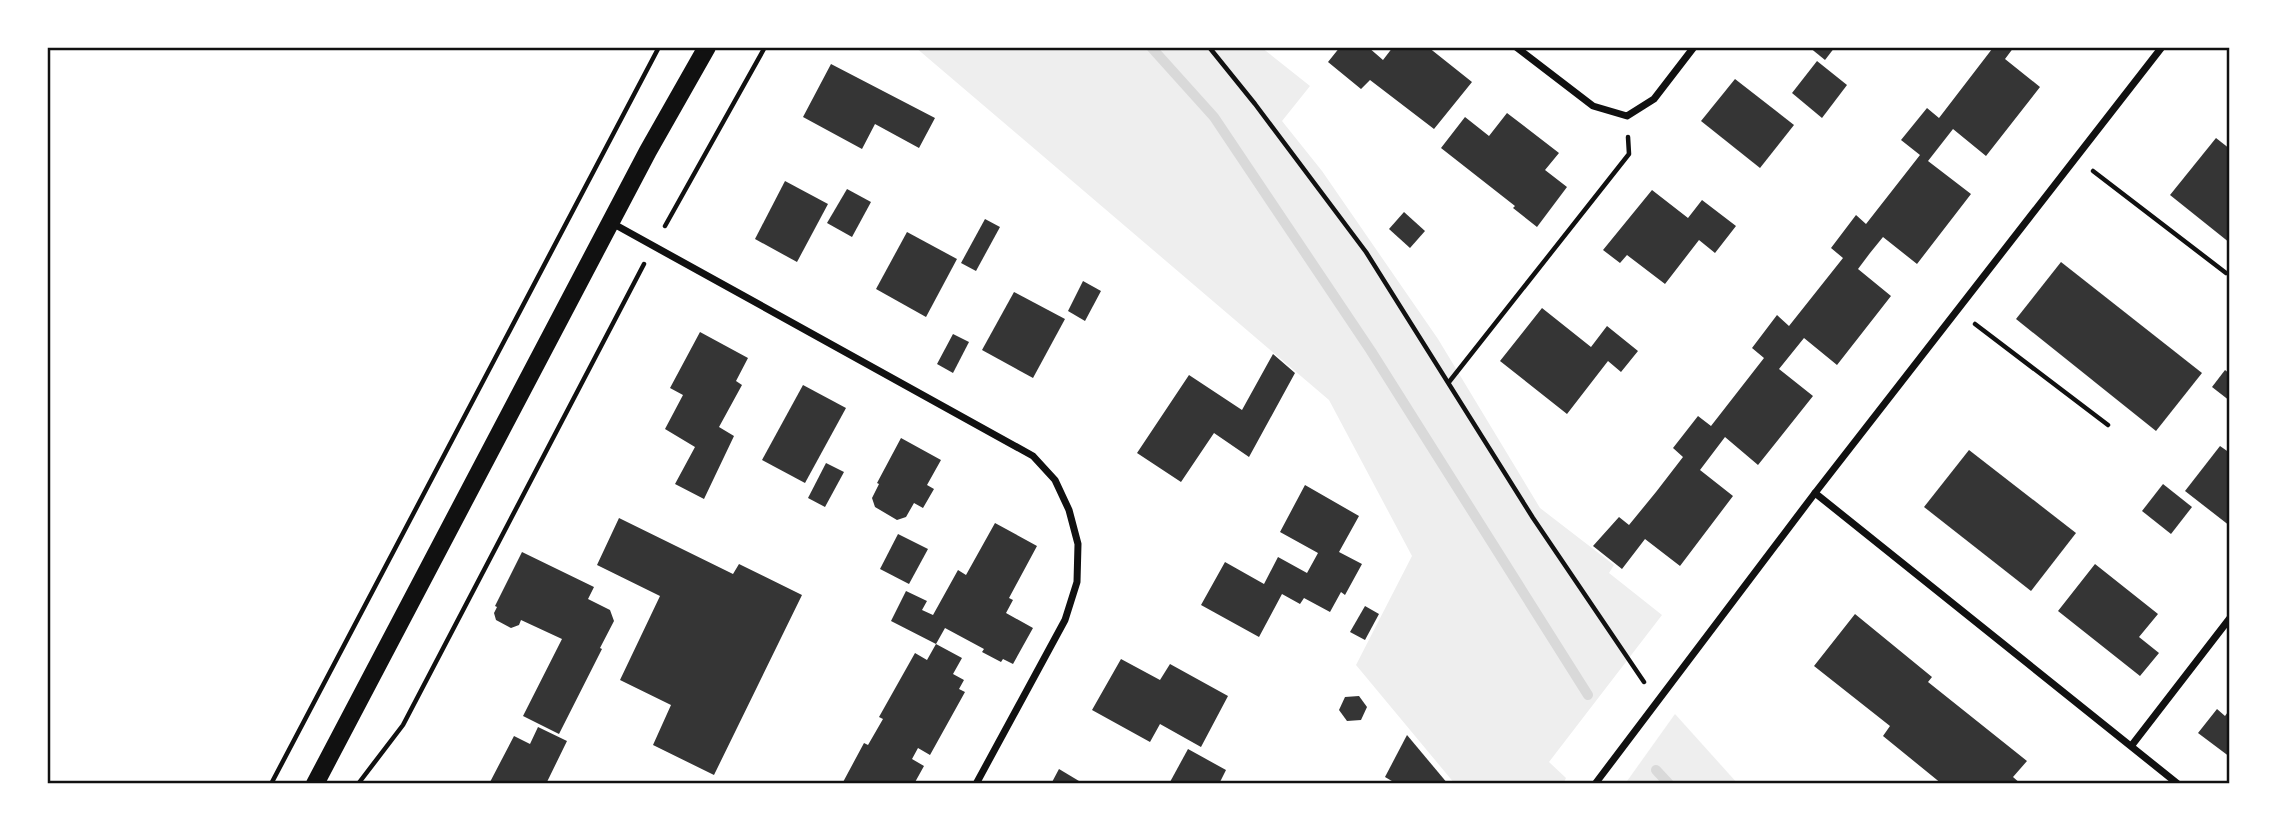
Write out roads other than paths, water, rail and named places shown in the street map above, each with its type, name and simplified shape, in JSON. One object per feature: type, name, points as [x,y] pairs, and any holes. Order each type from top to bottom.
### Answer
[{"type":"main road","points":[[315,784],[649,151],[707,47]]},
{"type":"street","points":[[1516,47],[1592,106],[1627,116],[1654,99],[1694,47]]},
{"type":"street","points":[[1595,784],[1656,700],[2161,47]]},
{"type":"street","points":[[612,223],[1033,456],[1055,480],[1069,510],[1078,544],[1077,582],[1065,620],[976,784]]},
{"type":"street","points":[[1815,493],[2178,784]]},
{"type":"street","points":[[2132,745],[2230,618]]},
{"type":"waterway","points":[[1151,47],[1214,117],[1371,351],[1588,695]]},
{"type":"waterway","points":[[1656,770],[1669,784]]}]
